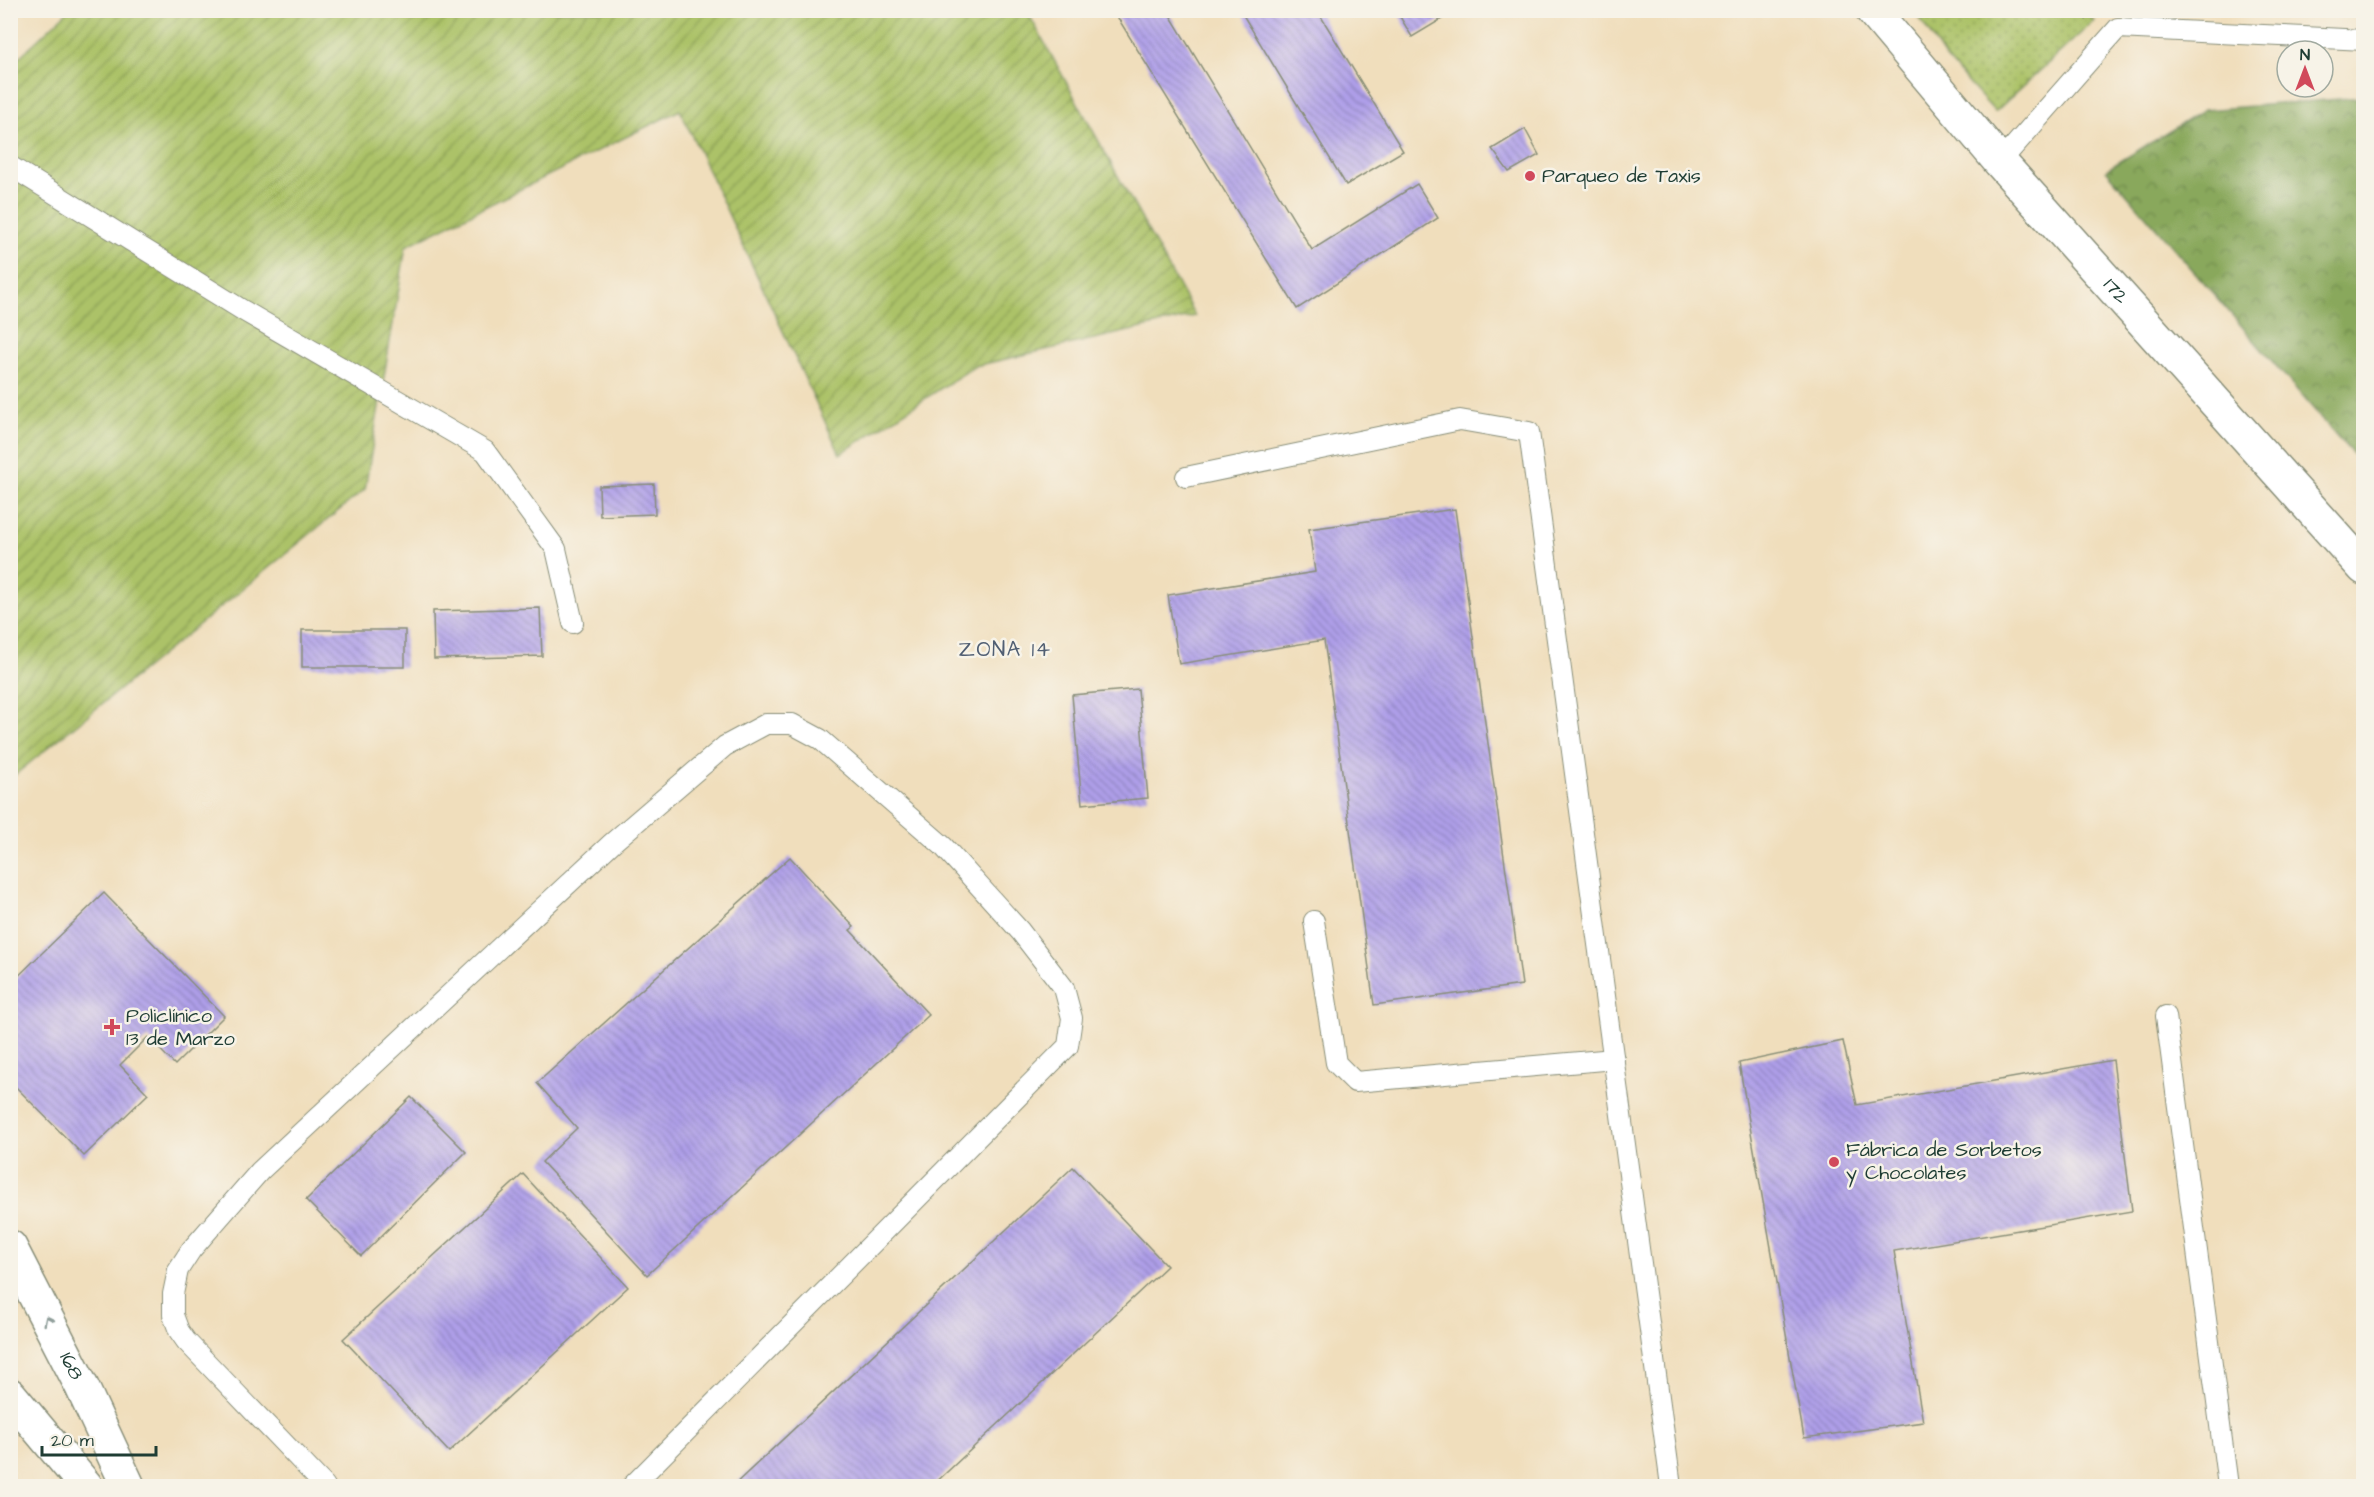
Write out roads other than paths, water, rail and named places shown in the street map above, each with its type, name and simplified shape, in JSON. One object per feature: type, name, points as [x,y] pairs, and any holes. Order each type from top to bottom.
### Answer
[{"type":"street","name":"172","points":[[1872,10],[2000,162],[2364,568]]},
{"type":"street","name":"168","points":[[10,1247],[82,1387],[128,1486]]},
{"type":"street","points":[[10,1395],[86,1486]]},
{"type":"lane","points":[[2000,162],[2118,28],[2364,40]]},
{"type":"lane","points":[[10,166],[244,311],[485,451],[556,549],[573,622]]},
{"type":"lane","points":[[1186,477],[1460,420],[1529,432],[1671,1486]]},
{"type":"lane","points":[[325,1486],[182,1336],[173,1315],[173,1294],[178,1270],[191,1250],[260,1171],[612,843],[725,746],[766,724],[792,724],[820,739],[943,846],[1020,931],[1064,988],[1072,1018],[1068,1046],[632,1486]]},
{"type":"lane","points":[[1314,921],[1336,1063],[1354,1082],[1614,1059]]},
{"type":"lane","points":[[2166,1016],[2228,1486]]},
{"type":"place","name":"Parqueo de Taxis","points":[[1530,176]]},
{"type":"place","name":"Policlínico 13 de Marzo","points":[[112,1027]]},
{"type":"place","name":"Fábrica de Sorbetos y Chocolates","points":[[1834,1162]]},
{"type":"district","name":"ZONA 14","points":[[1005,649]]}]
